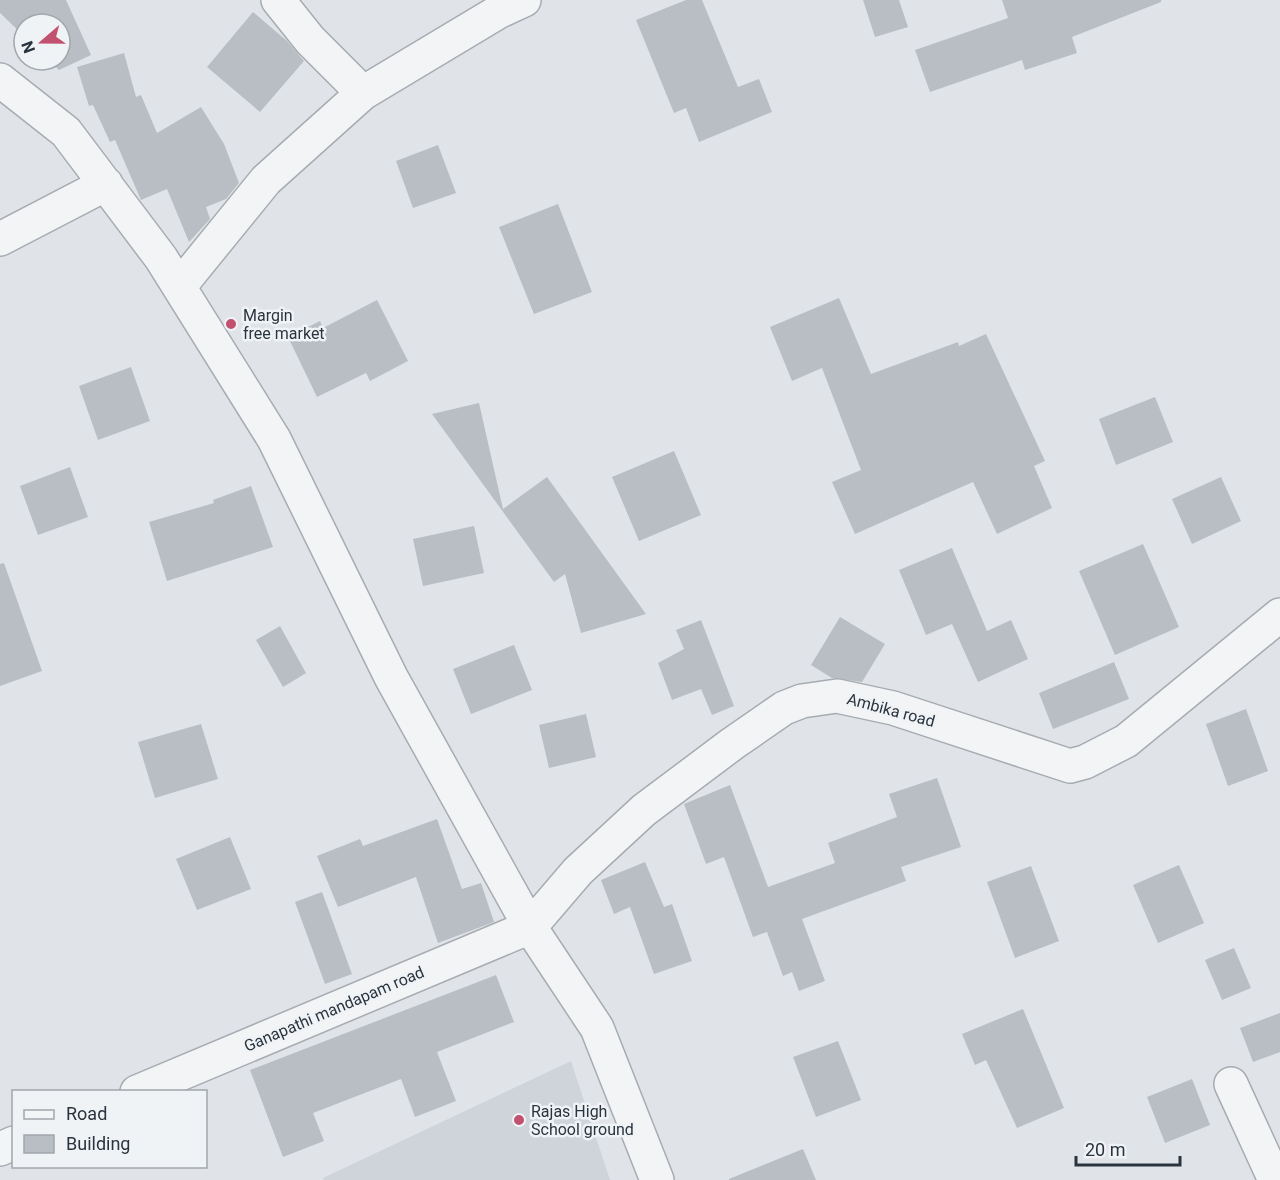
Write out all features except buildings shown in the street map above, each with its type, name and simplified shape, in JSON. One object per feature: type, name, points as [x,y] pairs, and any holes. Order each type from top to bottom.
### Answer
[{"type":"street","points":[[278,0],[310,40],[363,93]]},
{"type":"street","points":[[179,286],[266,180],[363,93],[498,12],[524,0]]},
{"type":"street","points":[[0,80],[66,132],[106,184],[179,286],[274,438],[391,677],[530,927],[597,1028],[657,1180]]},
{"type":"street","points":[[0,239],[106,184]]},
{"type":"street","name":"Ambika road","points":[[530,927],[578,871],[644,810],[784,708],[802,701],[837,696],[894,708],[1070,766],[1085,762],[1126,741],[1280,615]]},
{"type":"street","name":"Ganapathi mandapam road","points":[[142,1090],[530,927]]},
{"type":"street","points":[[1231,1083],[1275,1180]]},
{"type":"shaded area","name":"Rajas High School ground","points":[[571,1061],[610,1180],[324,1180],[323,1178]]},
{"type":"place","name":"Margin free market","points":[[231,324]]},
{"type":"place","name":"Rajas High School ground","points":[[519,1120]]}]
